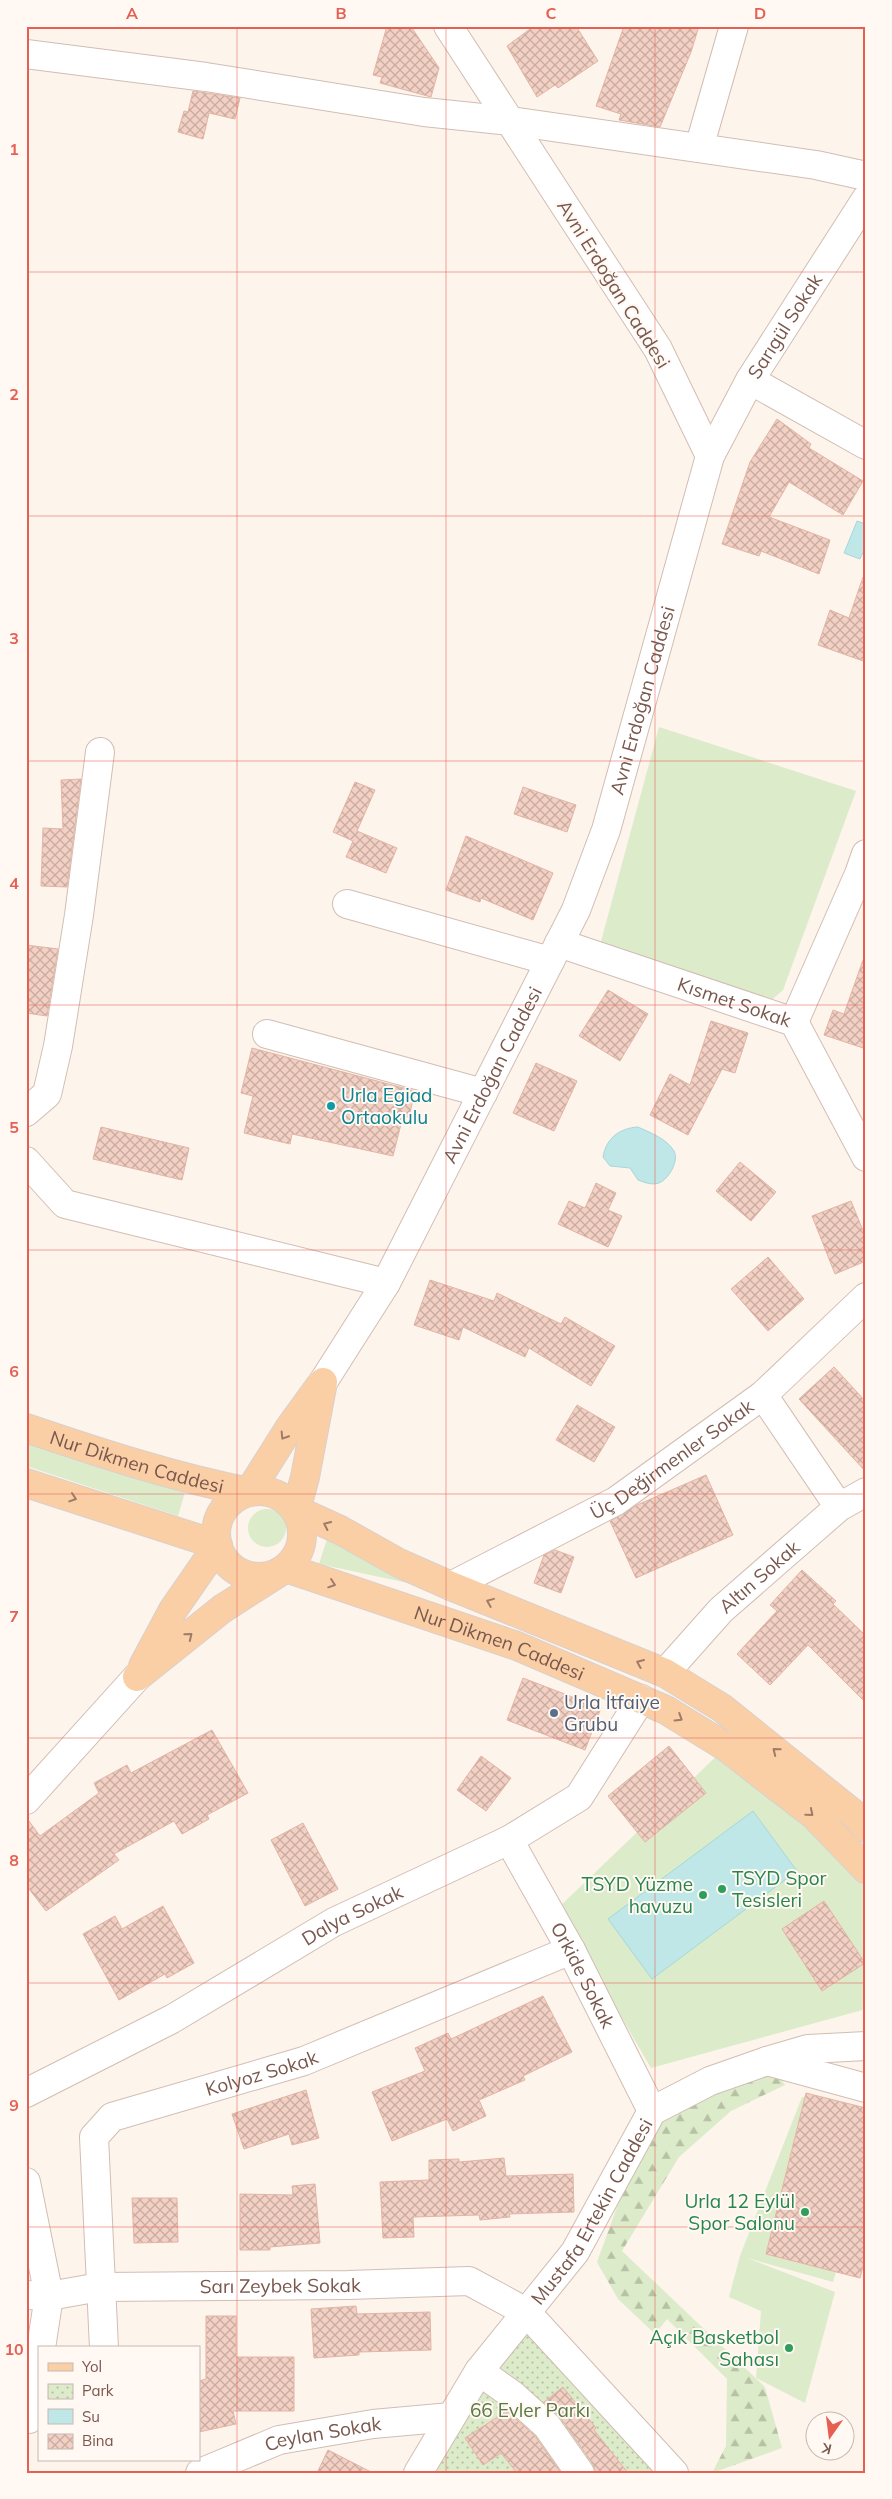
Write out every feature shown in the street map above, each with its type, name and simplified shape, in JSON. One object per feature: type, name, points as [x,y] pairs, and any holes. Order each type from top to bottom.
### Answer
[{"type":"main road","points":[[249,1492],[290,1426],[322,1382]]},
{"type":"main road","points":[[286,1568],[268,1576],[247,1575],[228,1564],[218,1545],[218,1523],[224,1510],[234,1499],[249,1492],[261,1491],[275,1494],[288,1502],[297,1513],[296,1510],[306,1477],[322,1382]]},
{"type":"main road","name":"Nur Dikmen Caddesi","points":[[26,1428],[107,1456],[176,1476],[249,1492]]},
{"type":"main road","points":[[26,1483],[218,1545]]},
{"type":"main road","points":[[137,1677],[222,1609],[286,1568],[297,1555],[302,1541],[302,1527],[296,1510]]},
{"type":"main road","name":"Nur Dikmen Caddesi","points":[[296,1510],[340,1530],[399,1563],[451,1586],[665,1673],[722,1708],[855,1815],[866,1828]]},
{"type":"main road","points":[[137,1677],[173,1610],[218,1545]]},
{"type":"main road","name":"Nur Dikmen Caddesi","points":[[286,1568],[517,1646],[666,1710],[726,1747],[815,1816],[866,1869]]},
{"type":"street","name":"Avni Erdoğan Caddesi","points":[[322,1382],[386,1283],[576,910],[606,830],[710,456],[658,349],[448,26]]},
{"type":"street","points":[[699,148],[734,26]]},
{"type":"street","points":[[26,54],[206,76],[424,112],[511,121],[816,165],[866,176]]},
{"type":"street","name":"Sarıgül Sokak","points":[[710,456],[750,380],[866,200]]},
{"type":"street","points":[[750,380],[866,445]]},
{"type":"street","points":[[26,1112],[47,1094],[58,1046],[79,915],[100,752]]},
{"type":"street","points":[[794,1022],[864,868]]},
{"type":"street","name":"Kısmet Sokak","points":[[347,904],[554,952],[794,1022],[866,1157]]},
{"type":"street","points":[[267,1034],[483,1093]]},
{"type":"street","points":[[26,1161],[65,1204],[386,1283]]},
{"type":"street","name":"Üç Değirmenler Sokak","points":[[451,1586],[616,1502],[763,1395],[866,1297]]},
{"type":"street","points":[[763,1395],[839,1507]]},
{"type":"street","name":"Altın Sokak","points":[[665,1673],[721,1610],[839,1507],[866,1492]]},
{"type":"street","points":[[26,1800],[137,1677]]},
{"type":"street","name":"Dalya Sokak","points":[[26,2093],[172,2019],[334,1922],[509,1840],[580,1797],[641,1699]]},
{"type":"street","name":"Orkide Sokak","points":[[509,1840],[571,1950],[652,2110]]},
{"type":"street","name":"Kolyoz Sokak","points":[[104,2346],[94,2138],[112,2117],[304,2061],[571,1950]]},
{"type":"street","name":"Mustafa Ertekin Caddesi","points":[[418,2473],[479,2371],[575,2252],[652,2110],[710,2081],[767,2061],[808,2049],[866,2046]]},
{"type":"street","points":[[767,2061],[866,2088]]},
{"type":"street","points":[[26,2182],[38,2295],[41,2346]]},
{"type":"street","name":"Sarı Zeybek Sokak","points":[[38,2295],[100,2287],[348,2285],[469,2281],[526,2312],[674,2473]]},
{"type":"street","points":[[28,2419],[38,2365]]},
{"type":"street","points":[[479,2371],[514,2396],[547,2426],[580,2473]]},
{"type":"street","name":"Ceylan Sokak","points":[[200,2473],[279,2440],[373,2424],[452,2417]]},
{"type":"green space","points":[[659,727],[856,791],[783,990],[766,1005],[600,945]]},
{"type":"green space","points":[[26,1437],[185,1492],[178,1516],[26,1466]]},
{"type":"green space","points":[[267,1509],[280,1515],[286,1528],[280,1541],[267,1547],[254,1541],[248,1528],[254,1515]]},
{"type":"green space","points":[[327,1539],[408,1583],[319,1564]]},
{"type":"green space","name":"TSYD Spor Tesisleri","points":[[726,1747],[866,1869],[866,2009],[651,2068],[558,1908]]},
{"type":"green space","points":[[767,2061],[785,2085],[731,2111],[679,2157],[622,2251],[765,2387],[782,2448],[712,2473],[726,2446],[727,2379],[667,2319],[655,2334],[618,2299],[597,2262],[652,2111]]},
{"type":"green space","name":"Urla 12 Eylül Spor Salonu","points":[[802,2097],[866,2111],[866,2168],[833,2282],[747,2258],[835,2292],[805,2403],[756,2378],[761,2311],[729,2297],[740,2256]]},
{"type":"green space","name":"66 Evler Parkı","points":[[526,2312],[674,2473],[418,2473]]},
{"type":"water","points":[[857,521],[866,524],[866,546],[860,559],[844,553]]},
{"type":"water","points":[[638,1127],[663,1140],[674,1151],[673,1168],[664,1180],[656,1184],[638,1180],[630,1168],[610,1166],[603,1157],[607,1144],[615,1135],[625,1129]]},
{"type":"water","name":"TSYD Yüzme havuzu","points":[[753,1811],[797,1871],[652,1979],[608,1919]]},
{"type":"building","points":[[387,26],[412,28],[439,68],[431,97],[380,83],[382,77],[373,75]]},
{"type":"building","points":[[534,26],[576,26],[598,61],[558,88],[555,85],[537,97],[507,46]]},
{"type":"building","points":[[624,26],[699,26],[691,52],[660,127],[619,120],[621,114],[596,106]]},
{"type":"building","points":[[193,91],[240,98],[235,119],[209,113],[203,139],[178,132],[184,111],[188,112]]},
{"type":"building","points":[[777,419],[811,444],[809,448],[863,481],[843,515],[789,482],[769,517],[830,540],[819,574],[761,551],[759,556],[722,544],[750,462]]},
{"type":"building","points":[[863,577],[866,578],[866,662],[818,645],[830,610],[849,618]]},
{"type":"building","points":[[81,779],[67,887],[41,886],[43,828],[63,829],[61,780]]},
{"type":"building","points":[[355,782],[375,790],[357,831],[397,848],[386,873],[346,857],[353,841],[333,832]]},
{"type":"building","points":[[523,787],[576,805],[567,832],[514,814]]},
{"type":"building","points":[[466,836],[553,873],[533,920],[481,898],[480,902],[446,890]]},
{"type":"building","points":[[26,945],[58,949],[47,1016],[26,1013]]},
{"type":"building","points":[[863,960],[866,960],[866,1049],[824,1035],[833,1010],[844,1014]]},
{"type":"building","points":[[608,990],[648,1014],[620,1061],[579,1036]]},
{"type":"building","points":[[711,1021],[748,1033],[735,1073],[722,1069],[688,1135],[650,1115],[670,1074],[690,1085]]},
{"type":"building","name":"Urla Egiad Ortaokulu","points":[[252,1048],[415,1091],[409,1117],[403,1116],[393,1156],[292,1134],[290,1144],[244,1133],[253,1096],[241,1093]]},
{"type":"building","points":[[536,1063],[577,1081],[554,1131],[513,1113]]},
{"type":"building","points":[[101,1127],[189,1148],[182,1180],[93,1159]]},
{"type":"building","points":[[740,1162],[776,1192],[751,1221],[716,1191]]},
{"type":"building","points":[[596,1183],[616,1193],[608,1210],[622,1216],[608,1247],[558,1224],[569,1201],[585,1208]]},
{"type":"building","points":[[851,1201],[866,1238],[866,1261],[835,1274],[812,1216]]},
{"type":"building","points":[[768,1257],[804,1299],[768,1331],[731,1289]]},
{"type":"building","points":[[430,1280],[494,1301],[497,1293],[561,1324],[565,1317],[615,1346],[591,1386],[529,1348],[525,1357],[463,1327],[459,1340],[414,1325]]},
{"type":"building","points":[[834,1367],[866,1402],[866,1472],[799,1399]]},
{"type":"building","points":[[577,1405],[615,1427],[594,1462],[556,1440]]},
{"type":"building","points":[[706,1475],[733,1535],[636,1578],[610,1521],[637,1505]]},
{"type":"building","points":[[555,1550],[574,1557],[561,1593],[534,1583],[544,1555]]},
{"type":"building","points":[[802,1570],[836,1601],[833,1604],[866,1636],[866,1703],[808,1645],[770,1685],[737,1654],[777,1611],[770,1605]]},
{"type":"building","name":"Urla İtfaiye Grubu","points":[[523,1678],[601,1708],[585,1750],[507,1720]]},
{"type":"building","points":[[212,1730],[248,1793],[207,1815],[209,1819],[182,1834],[174,1821],[114,1854],[119,1860],[46,1911],[26,1885],[26,1817],[40,1836],[99,1793],[94,1783],[127,1765],[131,1773]]},
{"type":"building","points":[[669,1746],[706,1793],[645,1842],[608,1796]]},
{"type":"building","points":[[481,1756],[511,1778],[486,1811],[457,1790]]},
{"type":"building","points":[[303,1823],[338,1889],[305,1906],[271,1840]]},
{"type":"building","points":[[824,1901],[865,1963],[822,1991],[782,1929]]},
{"type":"building","points":[[163,1906],[194,1963],[167,1978],[165,1974],[119,2000],[83,1934],[115,1916],[122,1929]]},
{"type":"building","points":[[543,1996],[572,2052],[523,2076],[525,2080],[479,2100],[486,2116],[453,2131],[447,2119],[392,2141],[372,2092],[425,2071],[415,2048],[448,2033],[451,2039]]},
{"type":"building","points":[[306,2090],[319,2138],[292,2145],[289,2134],[244,2149],[232,2114]]},
{"type":"building","name":"Urla 12 Eylül Spor Salonu","points":[[806,2093],[866,2108],[866,2255],[860,2278],[766,2254]]},
{"type":"building","points":[[504,2158],[506,2176],[573,2174],[574,2212],[509,2214],[510,2217],[480,2220],[479,2215],[413,2217],[414,2237],[383,2238],[380,2182],[429,2180],[429,2160],[459,2159],[459,2162]]},
{"type":"building","points":[[315,2184],[320,2243],[270,2247],[270,2250],[240,2250],[240,2194],[293,2195],[292,2186]]},
{"type":"building","points":[[132,2198],[177,2198],[178,2242],[134,2243]]},
{"type":"building","points":[[356,2306],[357,2314],[430,2312],[431,2350],[359,2352],[359,2355],[314,2358],[311,2309]]},
{"type":"building","points":[[206,2316],[236,2316],[236,2357],[294,2357],[294,2411],[233,2411],[236,2424],[200,2432],[200,2381],[206,2379]]},
{"type":"building","points":[[563,2387],[596,2428],[594,2430],[628,2473],[595,2473],[593,2464],[560,2417],[544,2402]]},
{"type":"building","points":[[507,2411],[535,2436],[561,2473],[517,2473],[501,2453],[483,2465],[465,2438]]},
{"type":"building","points":[[328,2450],[373,2473],[317,2473]]},
{"type":"place","name":"Urla Egiad Ortaokulu","points":[[331,1106]]},
{"type":"place","name":"Urla İtfaiye Grubu","points":[[554,1713]]},
{"type":"place","name":"TSYD Spor Tesisleri","points":[[722,1889]]},
{"type":"place","name":"TSYD Yüzme havuzu","points":[[703,1895]]},
{"type":"place","name":"Urla 12 Eylül Spor Salonu","points":[[805,2212]]},
{"type":"place","name":"Açık Basketbol Sahası","points":[[789,2348]]}]
